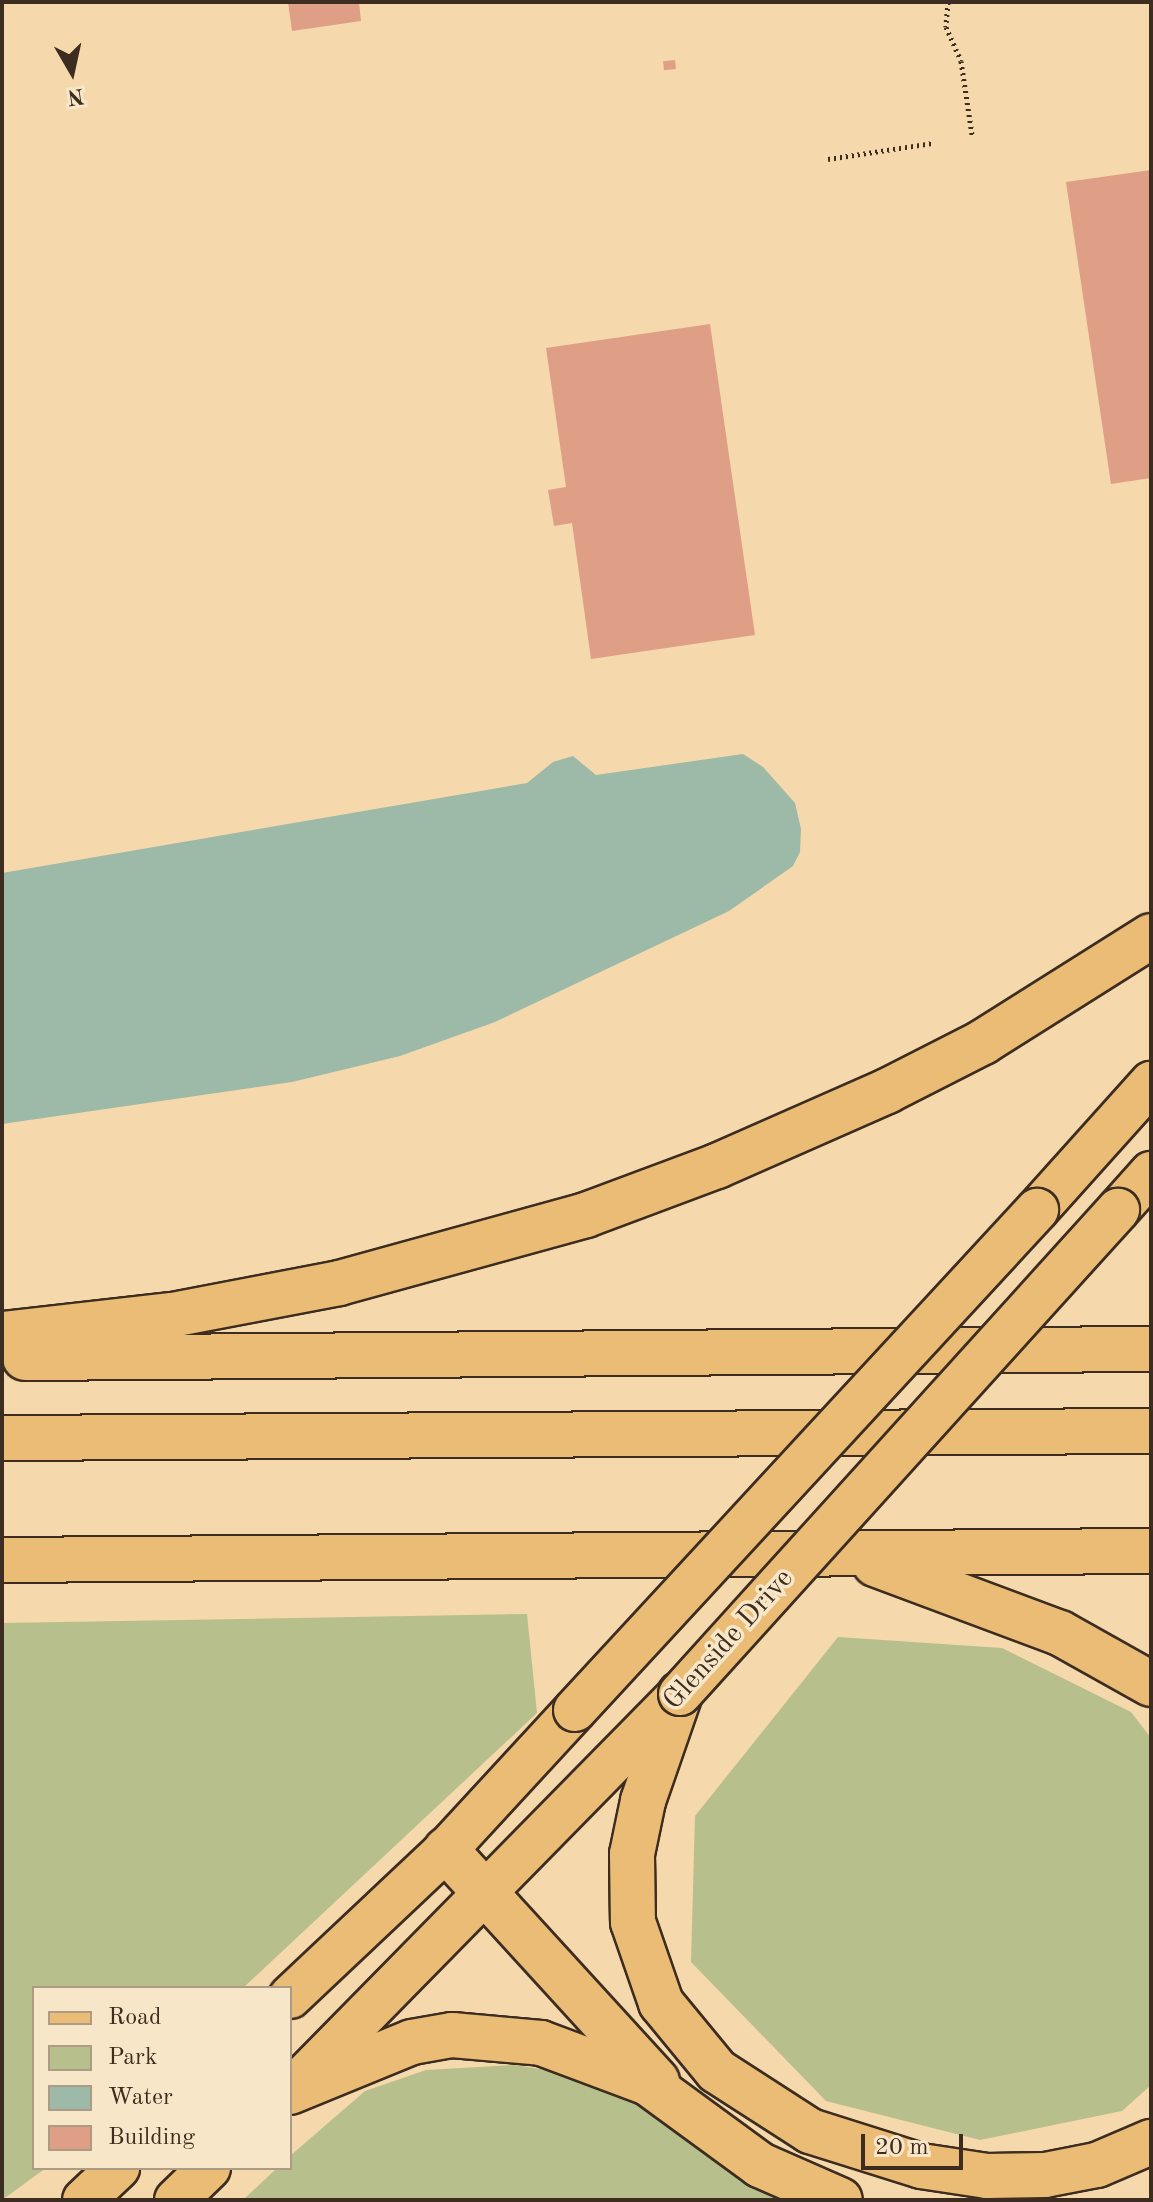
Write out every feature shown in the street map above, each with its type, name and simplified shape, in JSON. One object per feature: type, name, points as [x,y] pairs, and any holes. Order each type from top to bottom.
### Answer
[{"type":"highway","points":[[2,1334],[172,1315],[339,1283],[586,1215],[717,1166],[887,1091],[983,1042],[1151,936]]},
{"type":"highway","points":[[2,1358],[1151,1349]]},
{"type":"highway","points":[[2,1438],[1151,1431]]},
{"type":"highway","points":[[2,1560],[1151,1551]]},
{"type":"highway","points":[[847,1554],[1060,1633],[1151,1684]]},
{"type":"highway","points":[[680,1694],[643,1801],[632,1854],[633,1922],[661,2003],[717,2071],[810,2131],[921,2166],[987,2176],[1045,2175],[1097,2165],[1151,2142]]},
{"type":"highway","points":[[446,1850],[677,2103]]},
{"type":"highway","points":[[292,2091],[412,2042],[452,2035],[497,2036],[584,2056],[625,2072],[677,2103],[760,2165],[840,2200]]},
{"type":"main road","points":[[292,1995],[446,1850],[1151,1083]]},
{"type":"main road","name":"Glenside Drive","points":[[292,2090],[680,1694],[1151,1173]]},
{"type":"main road","points":[[84,2200],[116,2170]]},
{"type":"main road","points":[[176,2200],[207,2170]]},
{"type":"path","points":[[948,2],[946,27],[961,61],[972,135]]},
{"type":"path","points":[[828,159],[932,143]]},
{"type":"green space","points":[[527,1614],[537,1713],[245,1986],[32,1986],[32,2170],[43,2170],[2,2200],[2,1623]]},
{"type":"green space","points":[[838,1637],[1002,1648],[1131,1712],[1151,1738],[1151,2085],[1122,2111],[980,2140],[826,2101],[691,1962],[695,1816]]},
{"type":"green space","points":[[515,2065],[579,2075],[635,2095],[814,2200],[243,2200],[275,2170],[292,2170],[292,2154],[365,2091],[426,2070]]},
{"type":"water","points":[[743,754],[763,767],[795,803],[801,829],[800,852],[793,866],[729,911],[495,1022],[400,1056],[292,1082],[2,1124],[2,873],[527,783],[553,762],[573,756],[596,775]]},
{"type":"building","points":[[288,2],[359,2],[361,21],[292,31]]},
{"type":"building","points":[[675,60],[676,69],[664,70],[663,61]]},
{"type":"building","points":[[1151,170],[1151,478],[1111,484],[1066,182]]},
{"type":"building","points":[[710,324],[755,635],[591,659],[572,523],[554,526],[548,490],[566,487],[546,348]]}]
